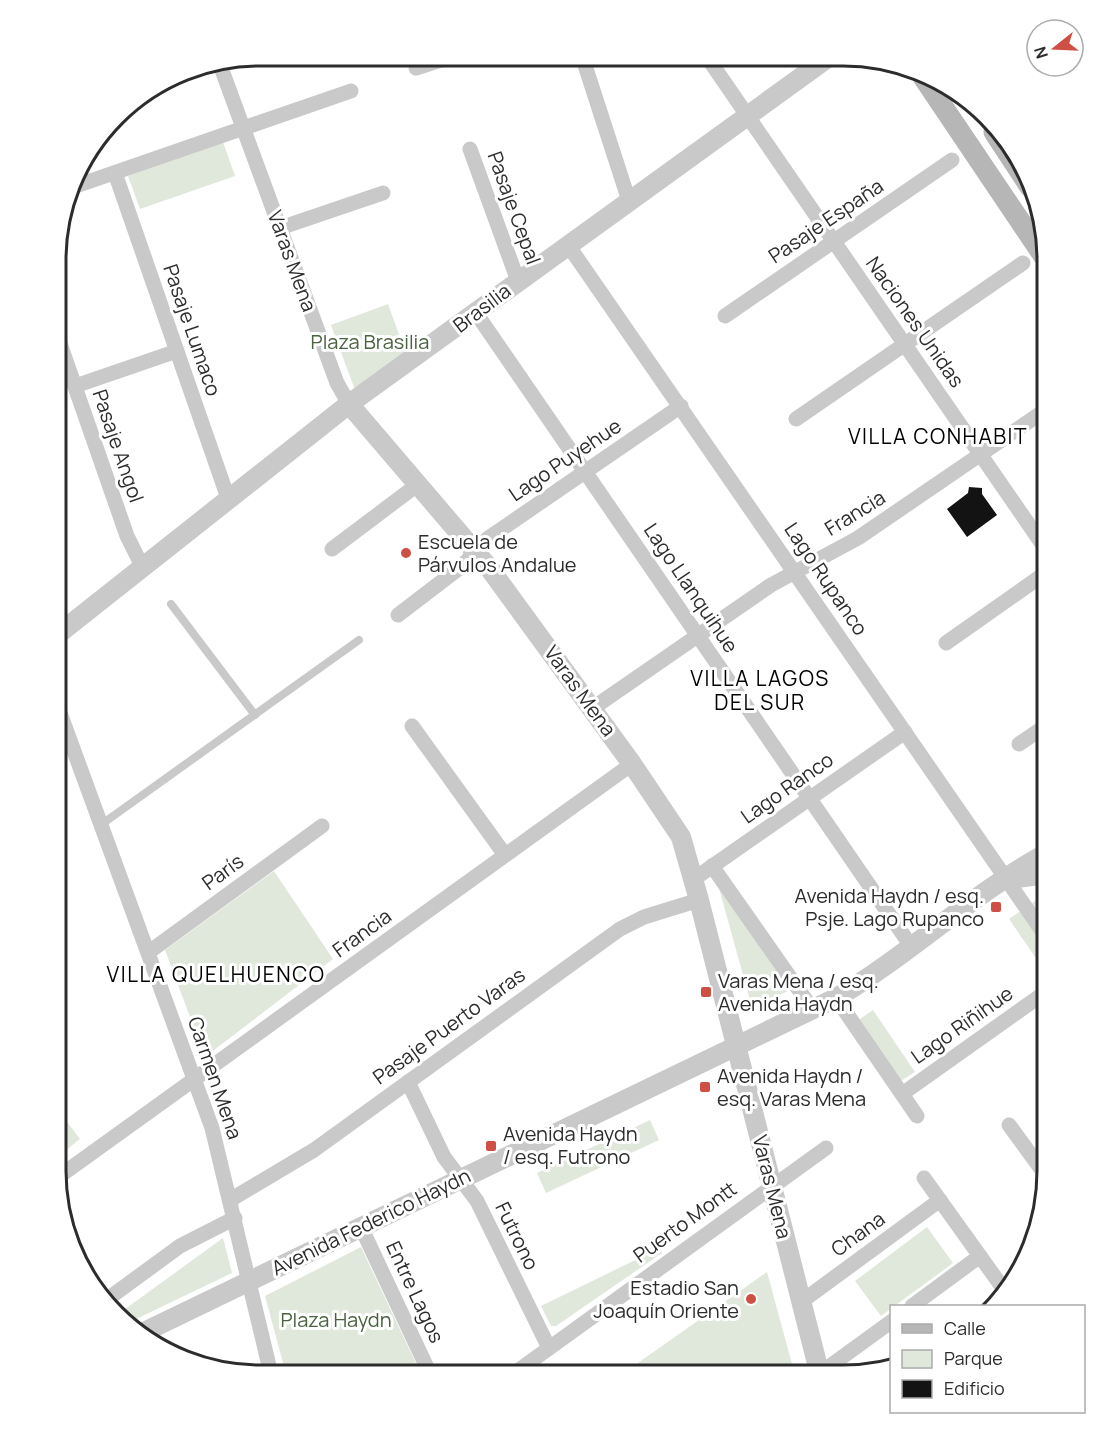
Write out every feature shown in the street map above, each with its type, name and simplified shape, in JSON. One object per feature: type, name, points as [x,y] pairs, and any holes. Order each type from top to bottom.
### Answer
[{"type":"main road","points":[[929,86],[1036,244]]},
{"type":"street","points":[[416,68],[422,66]]},
{"type":"street","points":[[585,66],[629,201]]},
{"type":"street","name":"Naciones Unidas","points":[[713,66],[1037,535]]},
{"type":"street","name":"Brasilia","points":[[66,628],[230,501],[349,404],[817,66]]},
{"type":"street","name":"Varas Mena","points":[[222,70],[337,383],[349,404],[476,552],[592,708],[674,824],[694,879],[817,1365]]},
{"type":"street","points":[[82,184],[351,91]]},
{"type":"street","name":"Pasaje Cepal","points":[[470,149],[518,281]]},
{"type":"street","name":"Pasaje España","points":[[725,316],[952,160]]},
{"type":"street","name":"Pasaje Lumaco","points":[[115,173],[230,501]]},
{"type":"street","points":[[280,228],[383,193]]},
{"type":"street","name":"Lago Rupanco","points":[[568,245],[1037,923]]},
{"type":"street","points":[[796,419],[1023,263]]},
{"type":"street","name":"Lago Llanquihue","points":[[476,313],[911,946]]},
{"type":"street","points":[[75,386],[177,351]]},
{"type":"street","name":"Pasaje Angol","points":[[66,360],[128,536],[143,568]]},
{"type":"street","name":"Lago Puyehue","points":[[398,615],[462,566],[487,539],[681,406]]},
{"type":"street","name":"Francia","points":[[592,708],[795,571],[858,538],[1037,416]]},
{"type":"street","points":[[332,549],[417,485]]},
{"type":"street","points":[[946,643],[1037,579]]},
{"type":"street","points":[[412,726],[505,855]]},
{"type":"street","name":"Carmen Mena","points":[[66,729],[212,1128],[269,1365]]},
{"type":"street","points":[[1019,744],[1037,731]]},
{"type":"street","name":"Lago Ranco","points":[[694,879],[905,732]]},
{"type":"street","name":"Francia","points":[[66,1171],[632,764]]},
{"type":"street","name":"París","points":[[149,952],[322,826]]},
{"type":"street","name":"Avenida Federico Haydn","points":[[149,1330],[836,998],[880,971],[960,908],[1037,860]]},
{"type":"street","points":[[712,866],[813,1010]]},
{"type":"street","name":"Avenida Federico Haydn","points":[[1007,879],[1037,875]]},
{"type":"street","name":"Pasaje Puerto Varas","points":[[231,1200],[292,1166],[620,929],[644,917],[699,900]]},
{"type":"street","points":[[836,998],[917,1116]]},
{"type":"street","name":"Lago Riñihue","points":[[902,1094],[1037,998]]},
{"type":"street","name":"Futrono","points":[[408,1082],[444,1157],[477,1202],[549,1348]]},
{"type":"street","points":[[1009,1125],[1037,1163]]},
{"type":"street","name":"Puerto Montt","points":[[526,1365],[771,1185],[826,1148]]},
{"type":"street","points":[[924,1178],[1000,1284]]},
{"type":"street","name":"Chana","points":[[801,1302],[940,1200]]},
{"type":"street","points":[[112,1296],[180,1246],[235,1218]]},
{"type":"street","name":"Entre Lagos","points":[[361,1227],[426,1365]]},
{"type":"street","points":[[913,1305],[980,1256]]},
{"type":"street","points":[[833,1365],[890,1323]]},
{"type":"lane","points":[[171,604],[255,715]]},
{"type":"lane","points":[[102,824],[359,640]]},
{"type":"green space","points":[[223,142],[235,176],[140,209],[128,176]]},
{"type":"green space","name":"Plaza Brasilia","points":[[388,304],[406,354],[355,390],[331,325]]},
{"type":"green space","points":[[274,871],[333,959],[205,1057],[165,950]]},
{"type":"green space","points":[[715,874],[795,988],[752,1007]]},
{"type":"green space","points":[[1035,901],[1037,904],[1037,960],[1009,919]]},
{"type":"green space","points":[[873,1010],[915,1072],[899,1082],[857,1021]]},
{"type":"green space","points":[[66,1120],[80,1139],[66,1150]]},
{"type":"green space","points":[[650,1120],[659,1140],[546,1193],[537,1173]]},
{"type":"green space","points":[[927,1227],[953,1263],[896,1305],[890,1305],[890,1309],[881,1316],[855,1281]]},
{"type":"green space","points":[[223,1238],[232,1273],[136,1319],[125,1309]]},
{"type":"green space","name":"Plaza Haydn","points":[[361,1247],[417,1365],[284,1365],[265,1296]]},
{"type":"green space","points":[[660,1248],[662,1253],[556,1326],[551,1326],[541,1306]]},
{"type":"green space","name":"Estadio San Joaquín Oriente","points":[[767,1272],[792,1365],[635,1365]]},
{"type":"building","points":[[969,487],[982,488],[982,494],[997,515],[967,537],[947,509],[968,493]]},
{"type":"place","name":"Escuela de Párvulos Andalue","points":[[406,553]]},
{"type":"place","name":"Avenida Haydn / esq. Psje. Lago Rupanco","points":[[996,907]]},
{"type":"place","name":"Varas Mena / esq. Avenida Haydn","points":[[706,992]]},
{"type":"place","name":"Avenida Haydn / esq. Varas Mena","points":[[705,1087]]},
{"type":"place","name":"Avenida Haydn / esq. Futrono","points":[[491,1146]]},
{"type":"place","name":"Estadio San Joaquín Oriente","points":[[751,1299]]},
{"type":"district","name":"VILLA CONHABIT","points":[[938,437]]},
{"type":"district","name":"VILLA LAGOS DEL SUR","points":[[760,691]]},
{"type":"district","name":"VILLA QUELHUENCO","points":[[216,975]]}]
